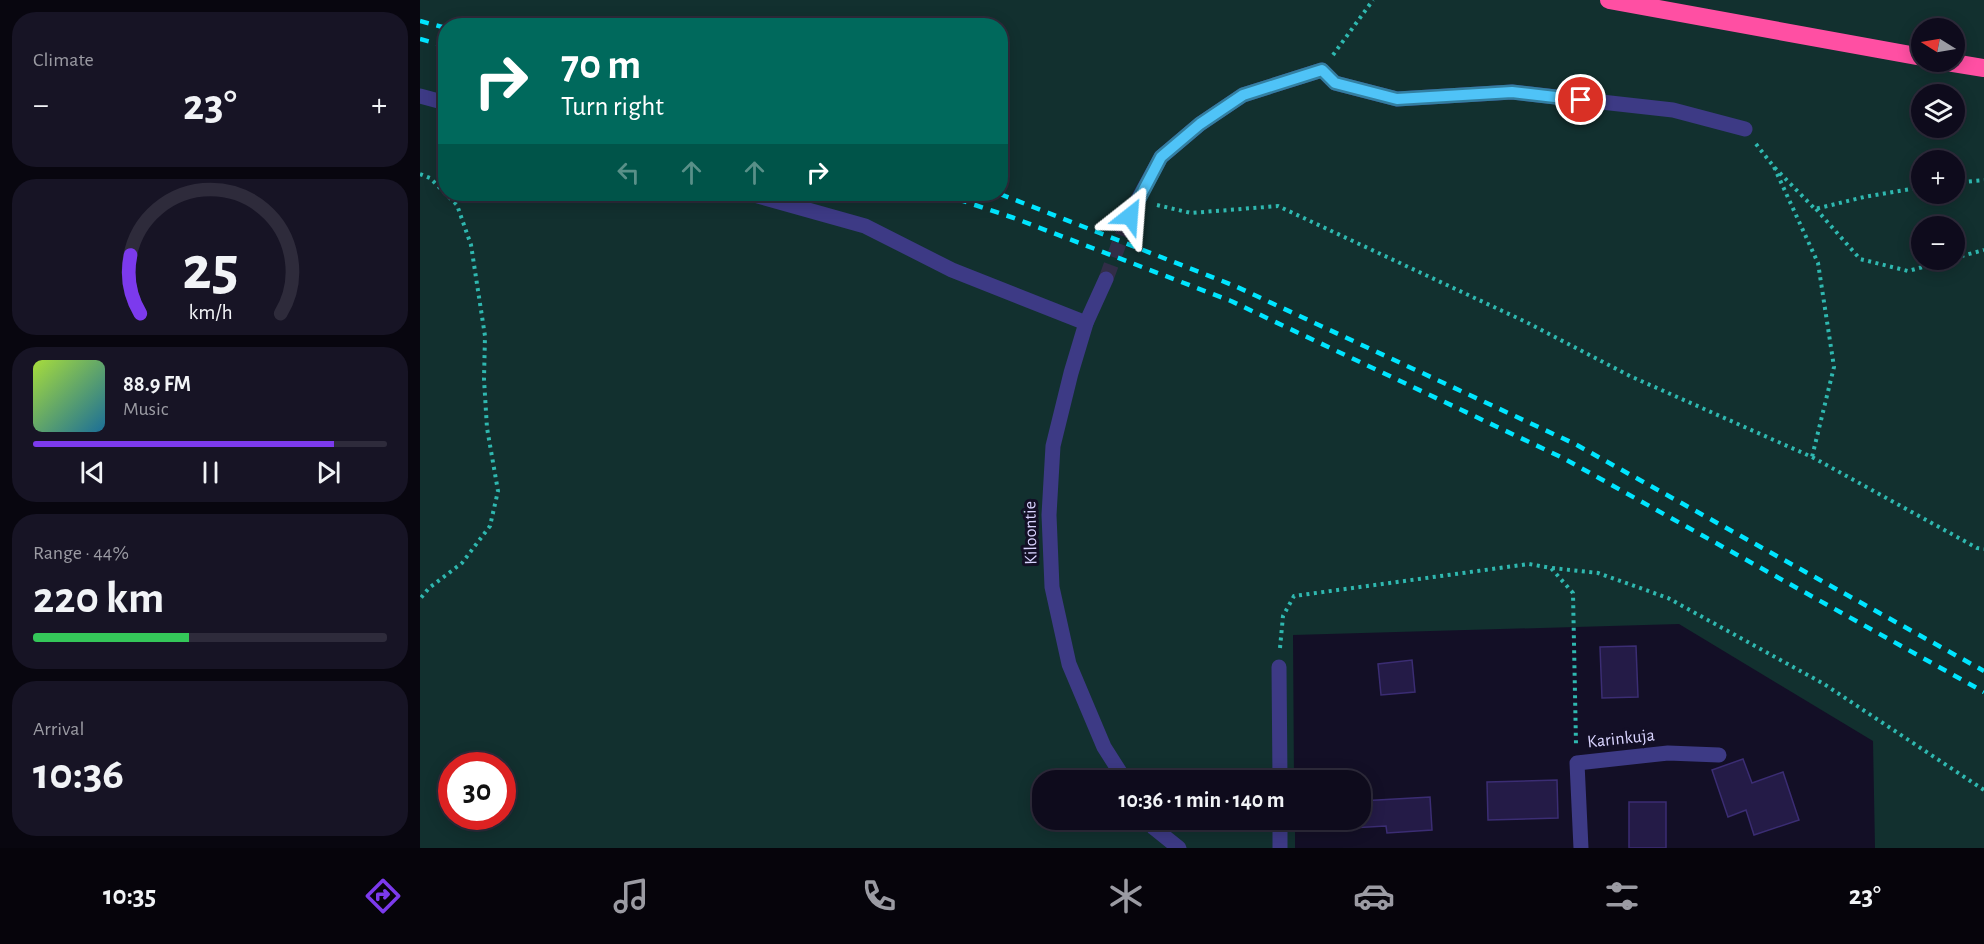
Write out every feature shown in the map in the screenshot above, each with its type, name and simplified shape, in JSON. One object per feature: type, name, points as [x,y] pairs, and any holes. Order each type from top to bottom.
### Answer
[{"type":"highway","points":[[1609,0],[1911,55]]},
{"type":"highway","points":[[1965,65],[1984,68]]},
{"type":"street","points":[[1130,216],[1161,157],[1200,124],[1243,95],[1322,70],[1335,83],[1397,99],[1512,92],[1673,110],[1745,129]]},
{"type":"street","points":[[420,96],[438,101]]},
{"type":"street","points":[[776,201],[865,226],[952,270],[1086,323]]},
{"type":"street","name":"Kiloontie","points":[[1106,279],[1086,323],[1053,446],[1048,515],[1052,587],[1069,664],[1104,747],[1119,770]]},
{"type":"street","points":[[1279,667],[1280,770]]},
{"type":"street","name":"Karinkuja","points":[[1581,848],[1577,763],[1668,753],[1719,755]]},
{"type":"street","points":[[1156,830],[1179,848]]},
{"type":"street","points":[[1280,830],[1280,848]]},
{"type":"path","points":[[1322,70],[1373,0]]},
{"type":"path","points":[[1745,129],[1773,167],[1860,259],[1911,269]]},
{"type":"path","points":[[1773,167],[1818,263],[1834,367],[1812,457]]},
{"type":"path","points":[[420,174],[430,178],[438,186]]},
{"type":"path","points":[[1965,182],[1984,180]]},
{"type":"path","points":[[1815,209],[1911,189]]},
{"type":"path","points":[[420,598],[429,588],[462,563],[490,526],[498,491],[487,428],[484,379],[485,336],[479,287],[471,245],[457,205],[453,201]]},
{"type":"path","points":[[1137,201],[1191,213],[1278,206],[1526,322],[1640,381],[1812,457],[1977,548],[1984,549]]},
{"type":"path","points":[[1965,255],[1984,250]]},
{"type":"path","points":[[1279,667],[1282,616],[1294,596],[1529,564],[1598,573],[1668,598],[1824,684],[1984,790]]},
{"type":"path","points":[[1551,568],[1573,593],[1577,763]]},
{"type":"green space","points":[[420,0],[1984,0],[1984,848],[1875,848],[1873,741],[1679,624],[1293,635],[1294,770],[1032,770],[1032,830],[1295,830],[1295,848],[420,848]]},
{"type":"building","points":[[1636,646],[1638,697],[1602,698],[1600,647]]},
{"type":"building","points":[[1412,660],[1415,692],[1381,695],[1378,664]]},
{"type":"building","points":[[1743,759],[1752,783],[1783,772],[1799,820],[1754,835],[1746,810],[1728,817],[1712,770]]},
{"type":"building","points":[[1557,780],[1558,818],[1488,820],[1487,782]]},
{"type":"building","points":[[1430,797],[1432,830],[1387,833],[1386,826],[1371,827],[1371,800]]},
{"type":"building","points":[[1629,802],[1666,802],[1666,848],[1629,848]]},
{"type":"tunnel","points":[[1106,279],[1129,216]]},
{"type":"railway","points":[[420,21],[438,26]]},
{"type":"railway","points":[[420,39],[438,44]]},
{"type":"railway","points":[[1008,197],[1235,286],[1575,444],[1984,671]]},
{"type":"railway","points":[[963,201],[1014,218],[1231,301],[1563,458],[1984,692]]},
{"type":"route","points":[[1130,216],[1161,157],[1200,124],[1243,95],[1322,70],[1335,83],[1397,99],[1512,92],[1581,100]]}]
